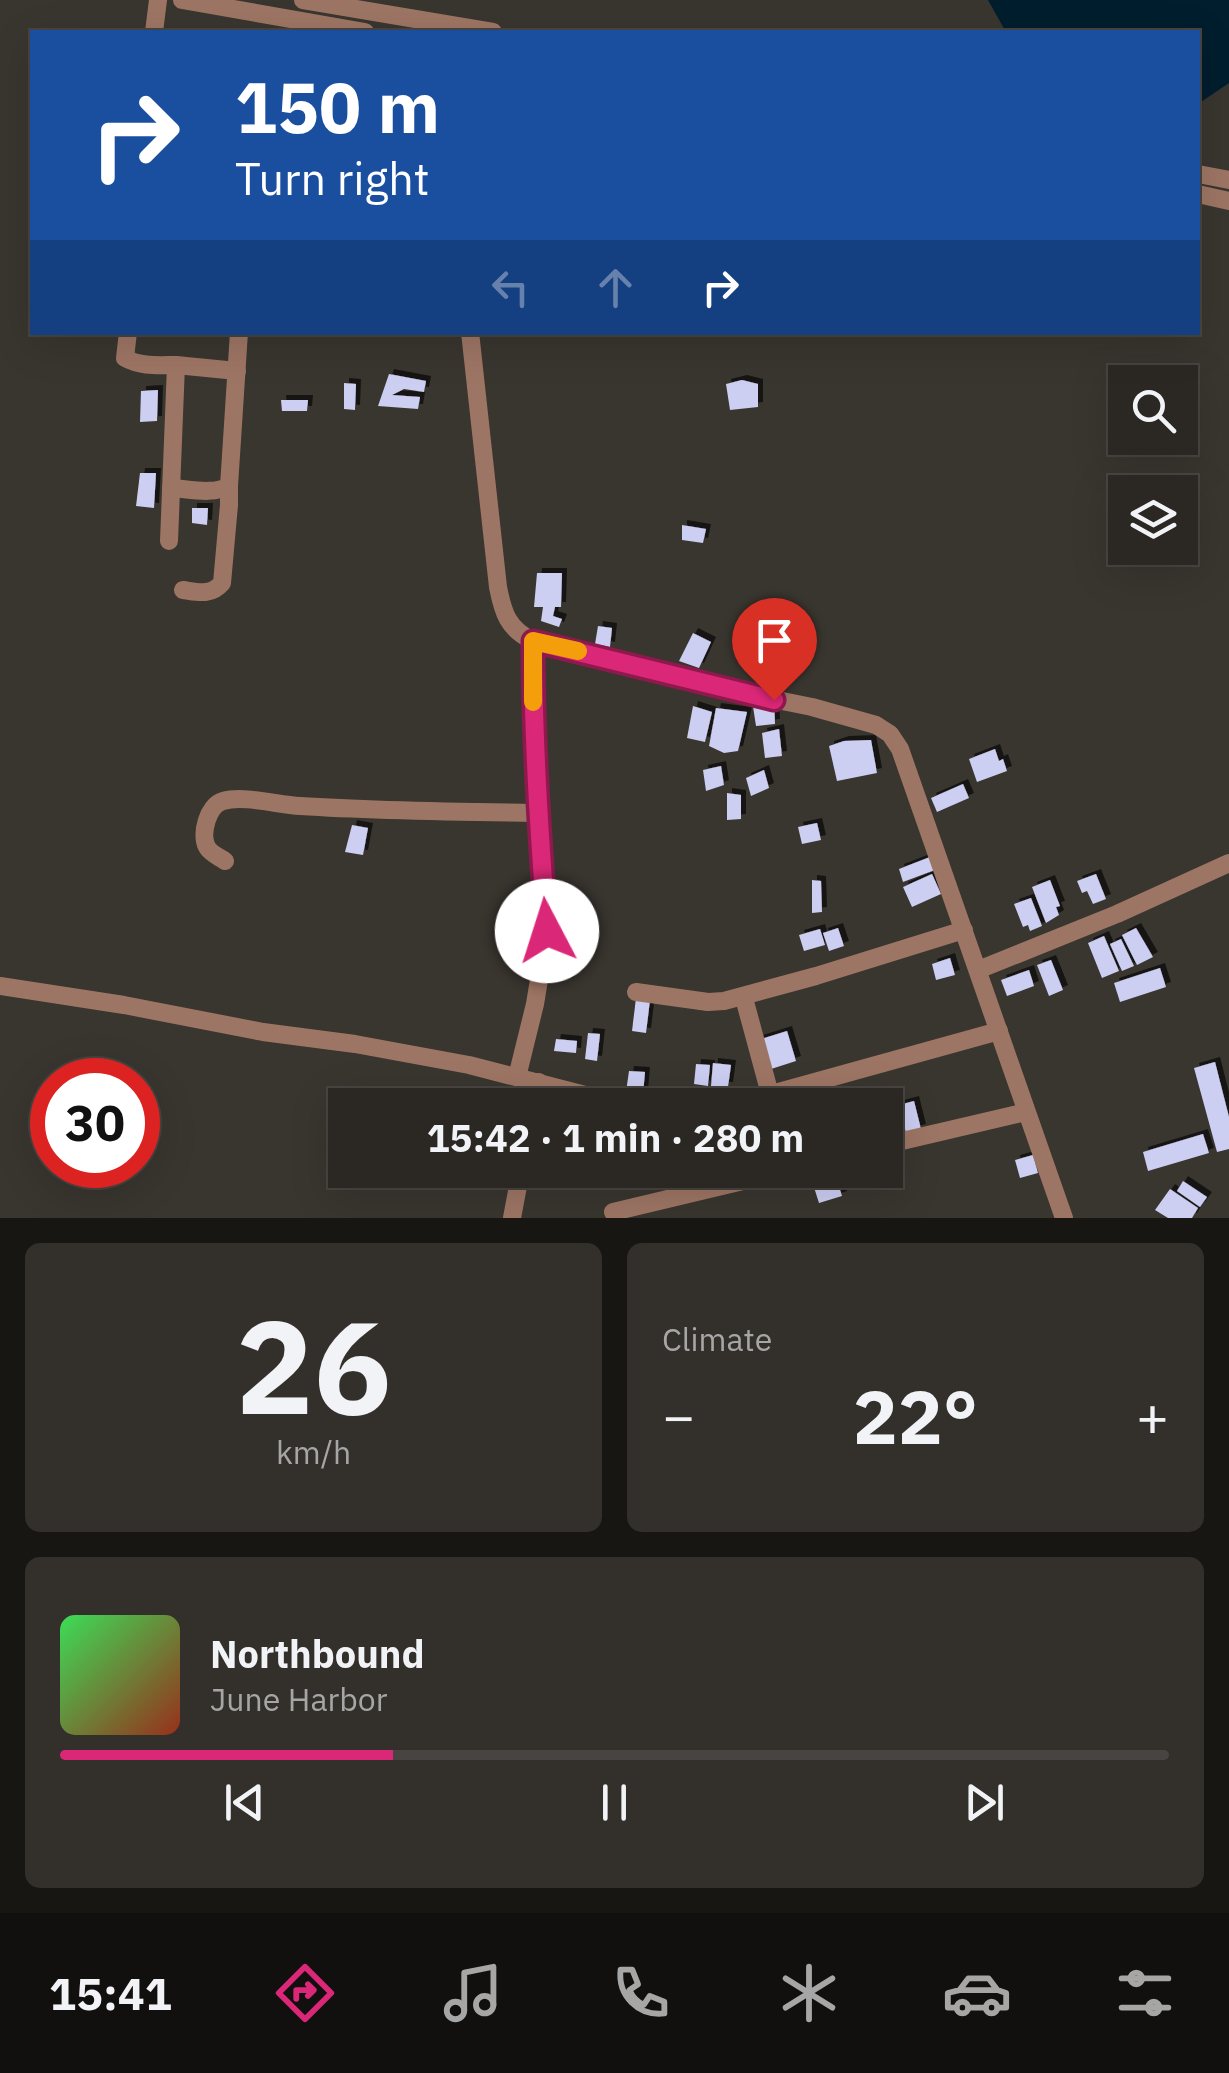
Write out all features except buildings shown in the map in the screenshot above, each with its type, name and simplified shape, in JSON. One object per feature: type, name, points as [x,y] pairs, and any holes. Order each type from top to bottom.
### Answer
[{"type":"street","points":[[154,30],[158,0]]},
{"type":"street","points":[[182,0],[252,23],[340,30]]},
{"type":"street","points":[[312,1],[437,27],[471,30]]},
{"type":"street","points":[[1200,174],[1229,180]]},
{"type":"street","points":[[1200,194],[1229,201]]},
{"type":"street","points":[[128,335],[126,358],[132,362],[237,371]]},
{"type":"street","points":[[183,590],[207,592],[222,583],[239,335]]},
{"type":"street","points":[[470,335],[506,620],[533,641],[812,707],[884,728],[900,749],[1064,1218]]},
{"type":"street","points":[[168,541],[176,365]]},
{"type":"street","points":[[171,488],[220,490],[229,486]]},
{"type":"street","points":[[517,1077],[536,1004],[547,931],[538,813],[533,641]]},
{"type":"street","points":[[225,861],[209,850],[205,834],[209,813],[224,800],[436,812],[538,813]]},
{"type":"street","points":[[978,970],[1229,863]]},
{"type":"street","points":[[636,992],[708,1002],[744,998],[964,930]]},
{"type":"street","points":[[0,986],[355,1044],[469,1065],[561,1088]]},
{"type":"street","points":[[744,998],[768,1088]]},
{"type":"street","points":[[792,1088],[998,1031]]},
{"type":"street","points":[[538,1088],[539,1082]]},
{"type":"street","points":[[903,1142],[1026,1112]]},
{"type":"street","points":[[512,1218],[518,1188]]},
{"type":"street","points":[[614,1212],[714,1188]]},
{"type":"water","points":[[988,0],[1229,0],[1229,83],[1200,103],[1200,30],[1005,30]]},
{"type":"slow traffic","points":[[533,702],[533,641],[578,651]]},
{"type":"route","points":[[547,931],[538,813],[533,641],[774,700]]}]
